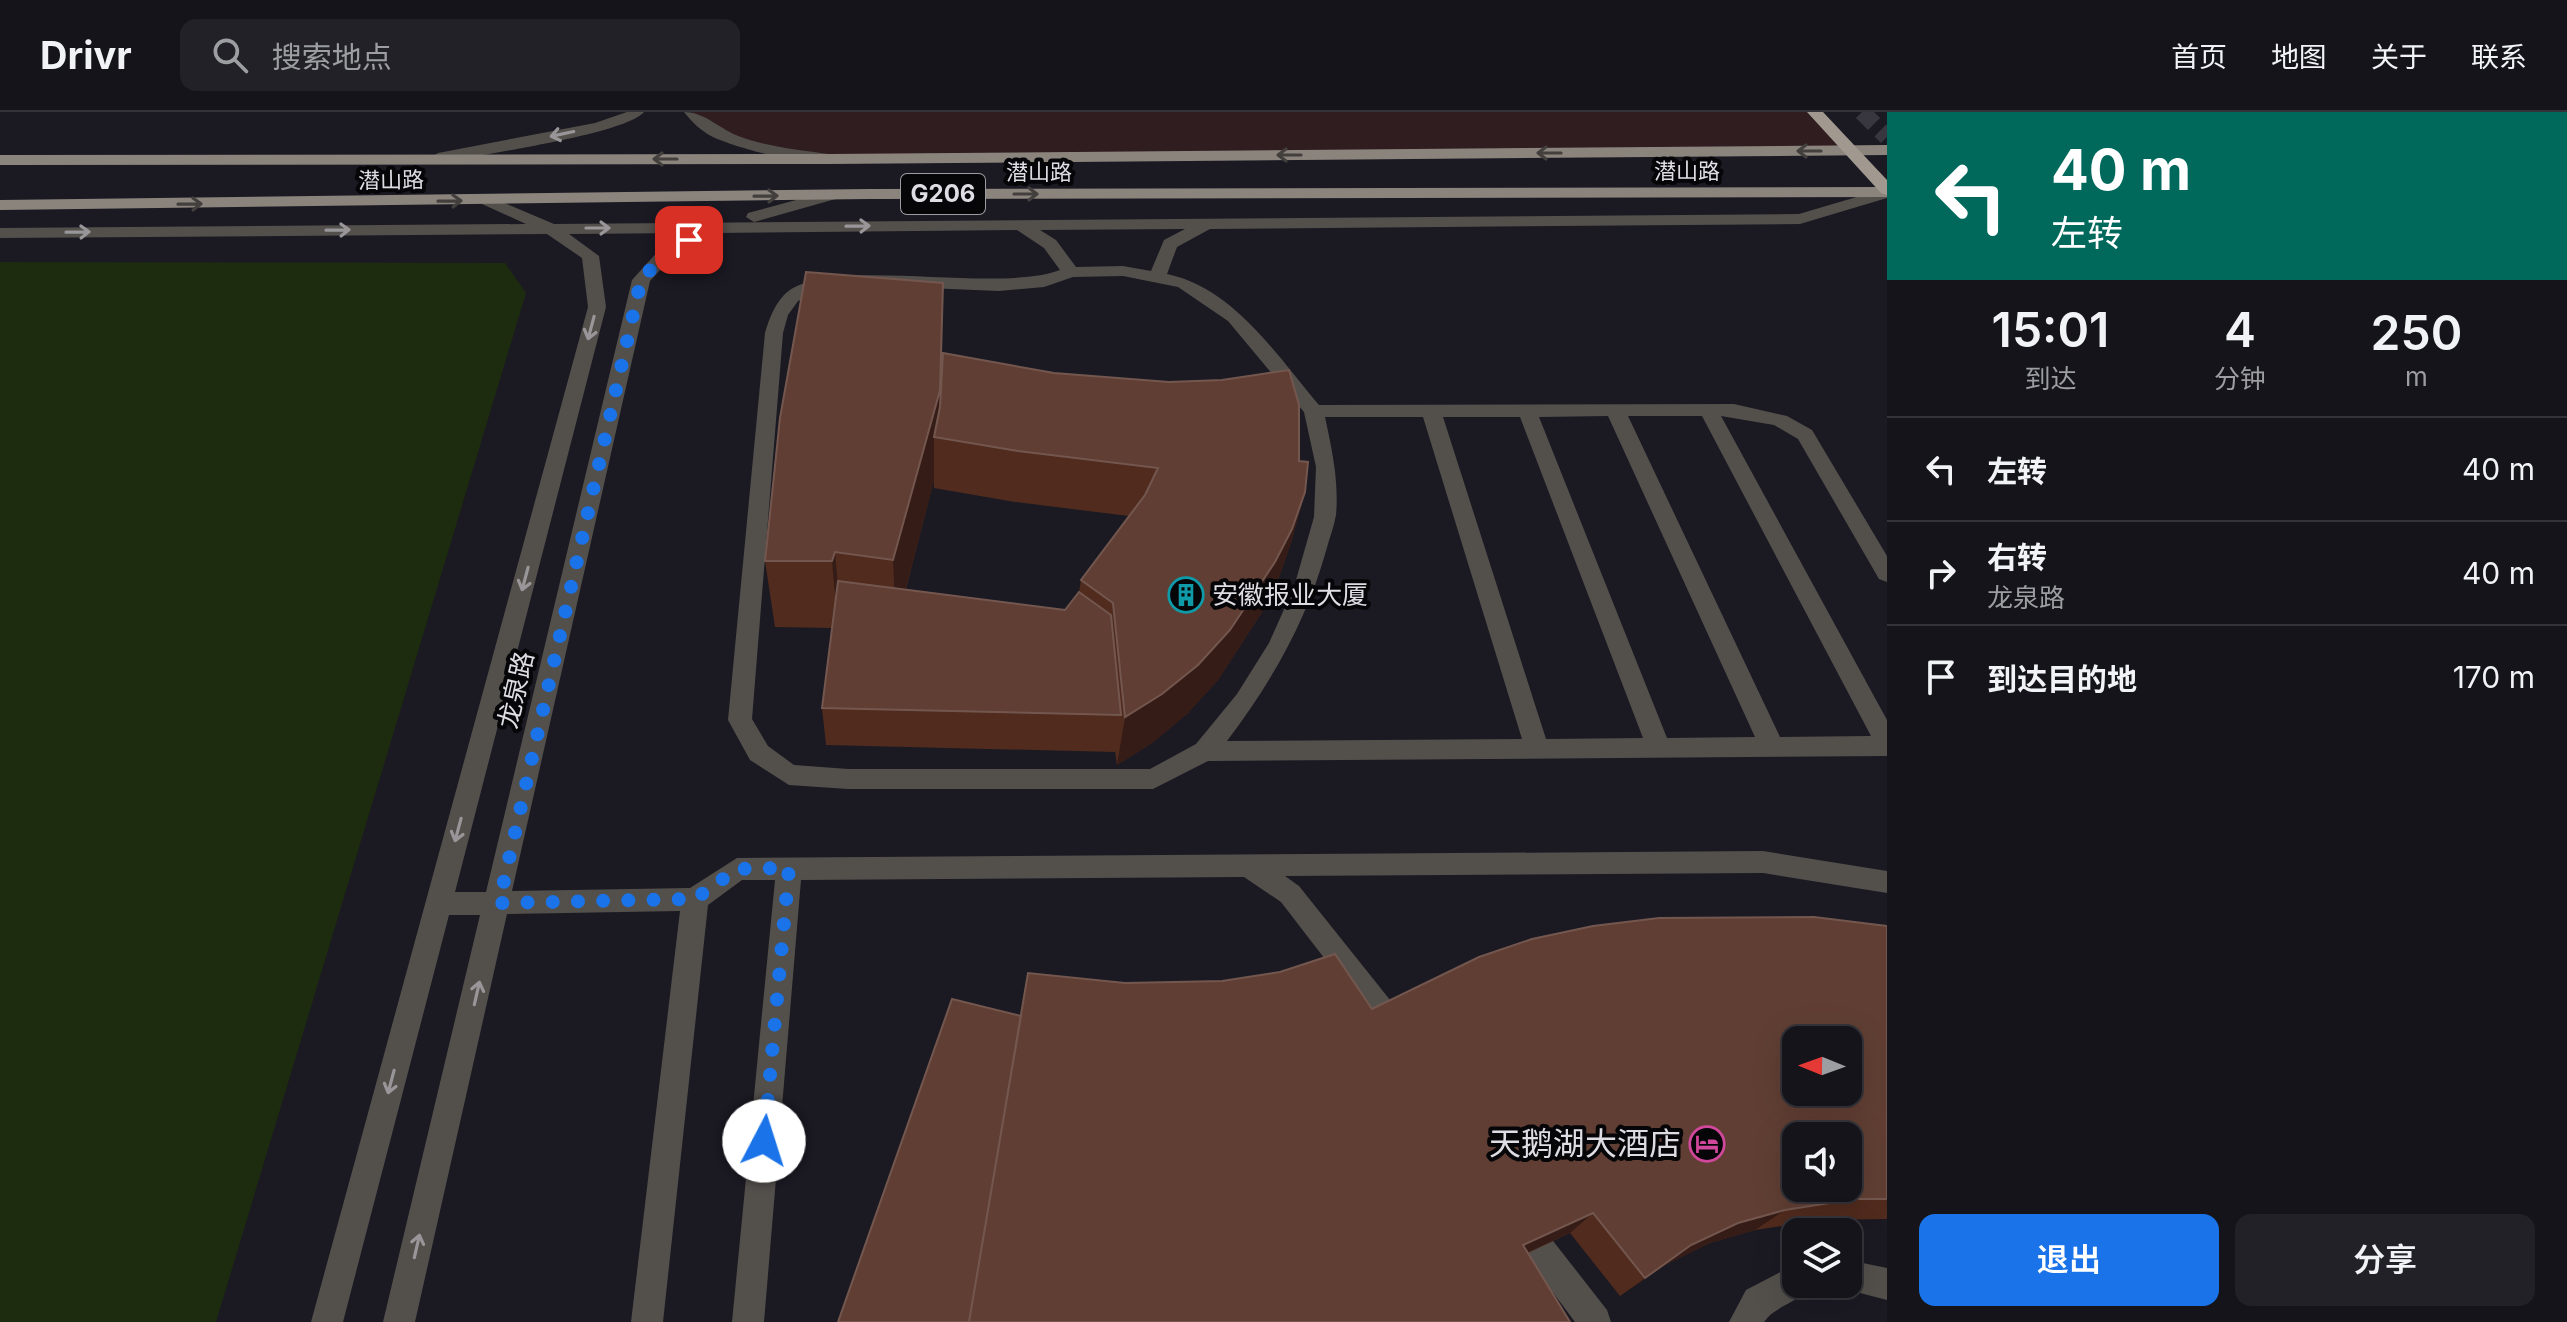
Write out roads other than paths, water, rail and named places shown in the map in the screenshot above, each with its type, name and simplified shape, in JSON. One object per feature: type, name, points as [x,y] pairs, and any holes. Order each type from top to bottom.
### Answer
[{"type":"highway","points":[[1815,112],[1887,192]]},
{"type":"main road","name":"潜山路","points":[[0,160],[829,159],[1887,150]]},
{"type":"main road","name":"潜山路","points":[[0,205],[833,195],[1887,192]]},
{"type":"street","points":[[438,158],[597,127],[629,118],[636,112]]},
{"type":"street","points":[[692,112],[707,130],[764,149],[829,159]]},
{"type":"street","points":[[0,233],[1800,219],[1887,192]]},
{"type":"street","name":"龙泉路","points":[[399,1322],[499,903],[641,280],[667,252],[711,228],[833,195]]},
{"type":"street","name":"龙泉路","points":[[327,1322],[597,307],[590,256],[550,228],[488,201]]},
{"type":"street","points":[[1157,278],[1170,244],[1208,223]]},
{"type":"street","points":[[1021,225],[1050,244],[1071,272]]},
{"type":"street","points":[[1123,271],[1157,278],[1184,283],[1234,317],[1314,411],[1326,467],[1325,517],[1305,587],[1272,656],[1245,700],[1205,751],[1153,779],[848,779],[789,775],[759,753],[740,720],[774,333],[779,315],[792,297],[819,285],[855,280],[999,286],[1044,282],[1071,272],[1123,271]]},
{"type":"street","points":[[1527,410],[1659,748]]},
{"type":"street","points":[[1615,410],[1772,747]]},
{"type":"street","points":[[1205,751],[1887,745],[1708,410]]},
{"type":"street","points":[[1314,411],[1734,410],[1780,420],[1805,435],[1887,574]]},
{"type":"street","points":[[1431,411],[1537,749]]},
{"type":"street","points":[[438,904],[695,899],[737,869],[789,868],[1763,862],[1887,882]]},
{"type":"street","points":[[1248,865],[1290,894],[1388,1019]]},
{"type":"street","points":[[748,1322],[789,868]]},
{"type":"street","points":[[647,1322],[695,899]]},
{"type":"street","points":[[1539,1248],[1595,1322]]},
{"type":"street","points":[[1862,1279],[1887,1284]]},
{"type":"street","points":[[1745,1322],[1758,1302],[1782,1288]]},
{"type":"tunnel","points":[[1862,112],[1887,137]]},
{"type":"place","name":"安徽报业大厦","points":[[1186,595]]},
{"type":"place","name":"天鹅湖大酒店","points":[[1707,1144]]}]
